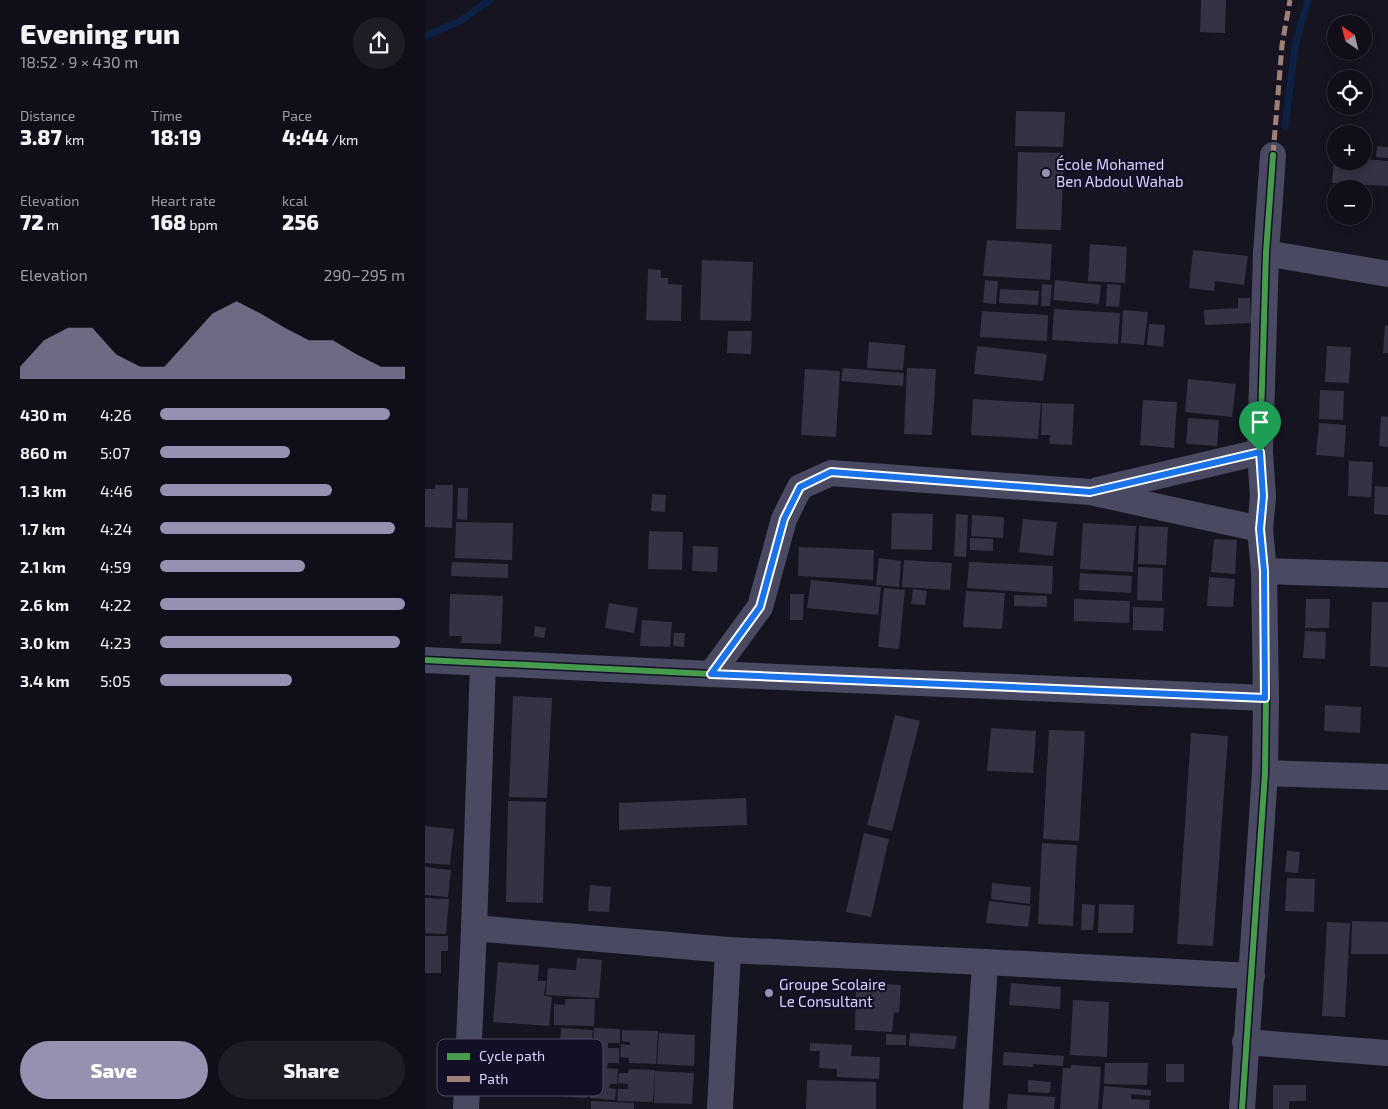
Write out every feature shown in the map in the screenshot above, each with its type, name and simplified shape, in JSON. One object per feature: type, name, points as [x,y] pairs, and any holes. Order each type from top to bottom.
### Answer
[{"type":"street","points":[[1241,1109],[1265,773],[1264,571],[1260,529],[1263,496],[1260,452],[1266,253],[1273,155]]},
{"type":"street","points":[[1266,253],[1388,274]]},
{"type":"street","points":[[1090,492],[1260,452]]},
{"type":"street","points":[[711,674],[760,607],[784,519],[800,487],[831,472],[1090,492],[1260,529]]},
{"type":"street","points":[[1264,571],[1388,576]]},
{"type":"street","points":[[425,660],[1265,698]]},
{"type":"street","points":[[468,1039],[483,663]]},
{"type":"street","points":[[1265,773],[1388,777]]},
{"type":"street","points":[[474,928],[728,950],[1252,976]]},
{"type":"street","points":[[720,1109],[728,950]]},
{"type":"street","points":[[977,1109],[985,962]]},
{"type":"street","points":[[1245,1042],[1388,1053]]},
{"type":"street","points":[[465,1109],[466,1096]]},
{"type":"building","points":[[1201,0],[1226,0],[1225,33],[1200,32]]},
{"type":"building","points":[[1016,111],[1065,112],[1063,147],[1015,146]]},
{"type":"building","points":[[1377,146],[1388,147],[1388,158],[1376,157]]},
{"type":"building","points":[[1018,152],[1064,153],[1061,230],[1016,229]]},
{"type":"building","points":[[1372,160],[1388,161],[1388,186],[1372,185],[1372,180],[1332,180],[1333,170],[1372,170]]},
{"type":"building","points":[[987,240],[1052,244],[1050,280],[983,276]]},
{"type":"building","points":[[1090,244],[1127,247],[1125,283],[1088,281]]},
{"type":"building","points":[[1193,250],[1248,256],[1244,285],[1215,281],[1214,291],[1189,288]]},
{"type":"building","points":[[702,260],[753,262],[751,321],[700,320]]},
{"type":"building","points":[[648,269],[661,270],[661,278],[668,278],[668,284],[682,285],[681,321],[646,320]]},
{"type":"building","points":[[985,280],[998,281],[996,304],[983,303]]},
{"type":"building","points":[[1055,280],[1101,285],[1099,304],[1053,300]]},
{"type":"building","points":[[1042,284],[1052,285],[1050,306],[1041,306]]},
{"type":"building","points":[[1107,284],[1121,285],[1119,307],[1106,306]]},
{"type":"building","points":[[1000,289],[1039,291],[1038,305],[999,303]]},
{"type":"building","points":[[1238,298],[1250,298],[1251,323],[1205,325],[1204,310],[1238,308]]},
{"type":"building","points":[[1054,309],[1120,313],[1118,344],[1052,340]]},
{"type":"building","points":[[1123,310],[1148,312],[1144,345],[1121,343]]},
{"type":"building","points":[[982,311],[1048,315],[1047,341],[980,337]]},
{"type":"building","points":[[1149,324],[1165,325],[1163,347],[1147,345]]},
{"type":"building","points":[[1385,325],[1388,326],[1388,353],[1383,353]]},
{"type":"building","points":[[728,331],[752,331],[751,354],[727,353]]},
{"type":"building","points":[[869,342],[905,345],[903,370],[867,368]]},
{"type":"building","points":[[977,346],[1047,354],[1043,381],[974,374]]},
{"type":"building","points":[[1327,346],[1351,347],[1349,383],[1325,382]]},
{"type":"building","points":[[843,368],[904,373],[903,386],[841,381]]},
{"type":"building","points":[[907,368],[936,369],[932,435],[904,434]]},
{"type":"building","points":[[805,369],[840,371],[836,437],[801,435]]},
{"type":"building","points":[[1188,379],[1236,384],[1232,417],[1185,412]]},
{"type":"building","points":[[1320,390],[1344,391],[1343,420],[1319,419]]},
{"type":"building","points":[[973,399],[1041,403],[1038,439],[971,435]]},
{"type":"building","points":[[1143,400],[1177,402],[1174,448],[1140,445]]},
{"type":"building","points":[[1042,403],[1074,404],[1072,445],[1049,444],[1050,435],[1041,435]]},
{"type":"building","points":[[1381,416],[1388,417],[1388,447],[1379,446]]},
{"type":"building","points":[[1188,418],[1219,420],[1217,446],[1186,444]]},
{"type":"building","points":[[1319,423],[1346,425],[1344,457],[1316,455]]},
{"type":"building","points":[[1349,461],[1373,462],[1371,497],[1348,496]]},
{"type":"building","points":[[435,485],[453,485],[452,528],[425,527],[425,489],[435,489]]},
{"type":"building","points":[[1375,486],[1388,487],[1388,515],[1374,514]]},
{"type":"building","points":[[458,488],[468,488],[467,520],[457,519]]},
{"type":"building","points":[[652,494],[666,495],[665,512],[651,511]]},
{"type":"building","points":[[892,513],[933,514],[932,550],[891,549]]},
{"type":"building","points":[[956,514],[968,515],[966,557],[954,556]]},
{"type":"building","points":[[972,515],[1004,517],[1003,538],[971,536]]},
{"type":"building","points":[[1023,519],[1057,522],[1053,556],[1019,552]]},
{"type":"building","points":[[456,522],[513,523],[512,560],[455,558]]},
{"type":"building","points":[[1083,523],[1136,526],[1133,572],[1080,569]]},
{"type":"building","points":[[1139,526],[1168,527],[1166,565],[1138,564]]},
{"type":"building","points":[[649,531],[683,532],[682,570],[648,569]]},
{"type":"building","points":[[970,538],[993,539],[993,551],[970,550]]},
{"type":"building","points":[[1214,539],[1237,540],[1235,574],[1211,572]]},
{"type":"building","points":[[693,546],[718,547],[717,572],[692,571]]},
{"type":"building","points":[[799,547],[874,550],[873,580],[798,576]]},
{"type":"building","points":[[879,558],[901,561],[899,587],[876,585]]},
{"type":"building","points":[[904,560],[952,563],[950,590],[902,587]]},
{"type":"building","points":[[452,562],[508,564],[508,578],[451,576]]},
{"type":"building","points":[[969,562],[1053,566],[1052,594],[967,588]]},
{"type":"building","points":[[1138,567],[1163,568],[1162,601],[1137,600]]},
{"type":"building","points":[[1080,573],[1132,576],[1131,593],[1079,590]]},
{"type":"building","points":[[1209,577],[1235,579],[1233,607],[1207,606]]},
{"type":"building","points":[[811,580],[881,587],[878,615],[807,608]]},
{"type":"building","points":[[884,588],[905,590],[899,649],[878,647]]},
{"type":"building","points":[[913,589],[927,591],[925,605],[911,604]]},
{"type":"building","points":[[966,591],[1005,593],[1002,629],[963,627]]},
{"type":"building","points":[[450,594],[503,596],[501,644],[461,643],[462,636],[449,636]]},
{"type":"building","points":[[790,594],[804,594],[803,620],[790,620]]},
{"type":"building","points":[[1014,595],[1047,596],[1047,607],[1014,606]]},
{"type":"building","points":[[1074,599],[1130,601],[1129,623],[1074,621]]},
{"type":"building","points":[[1306,599],[1330,599],[1329,628],[1305,628]]},
{"type":"building","points":[[1372,602],[1388,602],[1388,667],[1370,666]]},
{"type":"building","points":[[609,603],[638,608],[634,633],[605,628]]},
{"type":"building","points":[[1133,607],[1164,608],[1163,631],[1133,630]]},
{"type":"building","points":[[642,620],[672,622],[670,647],[640,646]]},
{"type":"building","points":[[535,626],[546,628],[544,638],[534,636]]},
{"type":"building","points":[[1305,631],[1326,632],[1325,659],[1303,658]]},
{"type":"building","points":[[674,633],[685,633],[684,647],[673,646]]},
{"type":"building","points":[[513,696],[552,698],[547,798],[509,797]]},
{"type":"building","points":[[1325,705],[1361,707],[1360,733],[1324,731]]},
{"type":"building","points":[[895,715],[920,721],[892,831],[867,825]]},
{"type":"building","points":[[991,728],[1036,731],[1033,773],[987,771]]},
{"type":"building","points":[[1049,730],[1085,731],[1079,841],[1043,839]]},
{"type":"building","points":[[1191,733],[1228,736],[1213,946],[1177,944]]},
{"type":"building","points":[[746,798],[747,825],[619,830],[619,803]]},
{"type":"building","points":[[508,801],[546,802],[543,903],[506,902]]},
{"type":"building","points":[[425,826],[454,829],[450,865],[425,863]]},
{"type":"building","points":[[864,833],[889,839],[871,917],[846,912]]},
{"type":"building","points":[[1042,843],[1077,845],[1073,926],[1038,924]]},
{"type":"building","points":[[1287,851],[1300,852],[1298,873],[1285,872]]},
{"type":"building","points":[[425,867],[451,870],[448,897],[425,895]]},
{"type":"building","points":[[1287,878],[1315,879],[1314,912],[1285,911]]},
{"type":"building","points":[[992,883],[1031,887],[1030,904],[991,899]]},
{"type":"building","points":[[590,885],[611,887],[609,912],[588,911]]},
{"type":"building","points":[[425,898],[449,899],[446,934],[425,933]]},
{"type":"building","points":[[989,901],[1031,906],[1028,927],[986,923]]},
{"type":"building","points":[[1082,904],[1095,905],[1093,930],[1081,930]]},
{"type":"building","points":[[1099,904],[1134,905],[1133,933],[1098,933]]},
{"type":"building","points":[[1352,921],[1388,922],[1388,954],[1351,954]]},
{"type":"building","points":[[1327,922],[1350,923],[1345,1017],[1322,1016]]},
{"type":"building","points":[[425,936],[448,936],[448,951],[441,951],[441,973],[425,973]]},
{"type":"building","points":[[577,958],[602,960],[599,998],[546,995],[548,968],[576,970]]},
{"type":"building","points":[[498,962],[539,965],[538,981],[546,981],[544,996],[552,997],[549,1026],[493,1022]]},
{"type":"building","points":[[871,983],[901,985],[899,1013],[894,1012],[892,1032],[855,1030],[856,989],[871,991]]},
{"type":"building","points":[[1011,983],[1061,987],[1060,1009],[1009,1005]]},
{"type":"building","points":[[565,999],[595,999],[594,1026],[554,1025],[554,1004],[565,1005]]},
{"type":"building","points":[[1073,1000],[1109,1002],[1107,1057],[1070,1055]]},
{"type":"building","points":[[561,1028],[593,1030],[592,1039],[560,1039]]},
{"type":"building","points":[[594,1028],[620,1029],[620,1043],[608,1043],[608,1048],[619,1048],[619,1063],[608,1063],[607,1068],[618,1069],[617,1084],[610,1084],[609,1088],[616,1089],[615,1100],[590,1098],[590,1096],[603,1096],[603,1039],[593,1039]]},
{"type":"building","points":[[622,1030],[658,1031],[656,1064],[629,1063],[629,1058],[620,1057],[621,1044],[630,1045],[630,1042],[622,1041]]},
{"type":"building","points":[[659,1033],[695,1035],[694,1066],[657,1064]]},
{"type":"building","points":[[910,1033],[957,1036],[955,1049],[909,1046]]},
{"type":"building","points":[[886,1034],[906,1035],[906,1045],[886,1045]]},
{"type":"building","points":[[810,1043],[852,1045],[851,1056],[880,1057],[879,1079],[837,1077],[837,1069],[819,1068],[820,1051],[810,1051]]},
{"type":"building","points":[[1004,1052],[1064,1056],[1063,1066],[1003,1065]]},
{"type":"building","points":[[1105,1063],[1148,1063],[1147,1085],[1104,1084]]},
{"type":"building","points":[[1166,1064],[1184,1064],[1184,1082],[1166,1082]]},
{"type":"building","points":[[1071,1065],[1101,1067],[1098,1109],[1060,1109],[1063,1068],[1071,1068]]},
{"type":"building","points":[[629,1069],[655,1070],[653,1102],[617,1101],[618,1089],[628,1089],[628,1084],[618,1083],[619,1073],[628,1073]]},
{"type":"building","points":[[655,1071],[694,1073],[692,1104],[654,1103]]},
{"type":"building","points":[[807,1080],[876,1082],[876,1109],[806,1109]]},
{"type":"building","points":[[1028,1080],[1051,1082],[1050,1093],[1028,1092]]},
{"type":"building","points":[[1273,1085],[1306,1085],[1306,1101],[1289,1101],[1289,1109],[1273,1109]]},
{"type":"building","points":[[1104,1086],[1151,1090],[1151,1096],[1131,1094],[1131,1099],[1150,1100],[1149,1109],[1102,1109]]},
{"type":"building","points":[[1008,1094],[1055,1097],[1054,1109],[1007,1109]]},
{"type":"building","points":[[560,1096],[587,1096],[587,1098]]},
{"type":"building","points":[[591,1101],[634,1103],[634,1109],[591,1109]]},
{"type":"waterway","points":[[425,36],[460,21],[490,0]]},
{"type":"waterway","points":[[1285,126],[1295,46],[1308,0]]},
{"type":"marked path","points":[[1273,155],[1282,45],[1290,0]]},
{"type":"cycle path","points":[[1242,1109],[1265,773],[1264,571],[1260,529],[1263,497],[1260,452],[1266,253],[1273,155]]},
{"type":"cycle path","points":[[425,660],[1266,698]]},
{"type":"place","name":"École Mohamed Ben Abdoul Wahab","points":[[1046,173]]},
{"type":"place","name":"Groupe Scolaire Le Consultant","points":[[769,993]]},
{"type":"route","points":[[1260,452],[1263,496],[1260,529],[1264,571],[1265,698],[711,674],[760,607],[784,519],[800,487],[831,472],[1090,492],[1260,452]]}]
